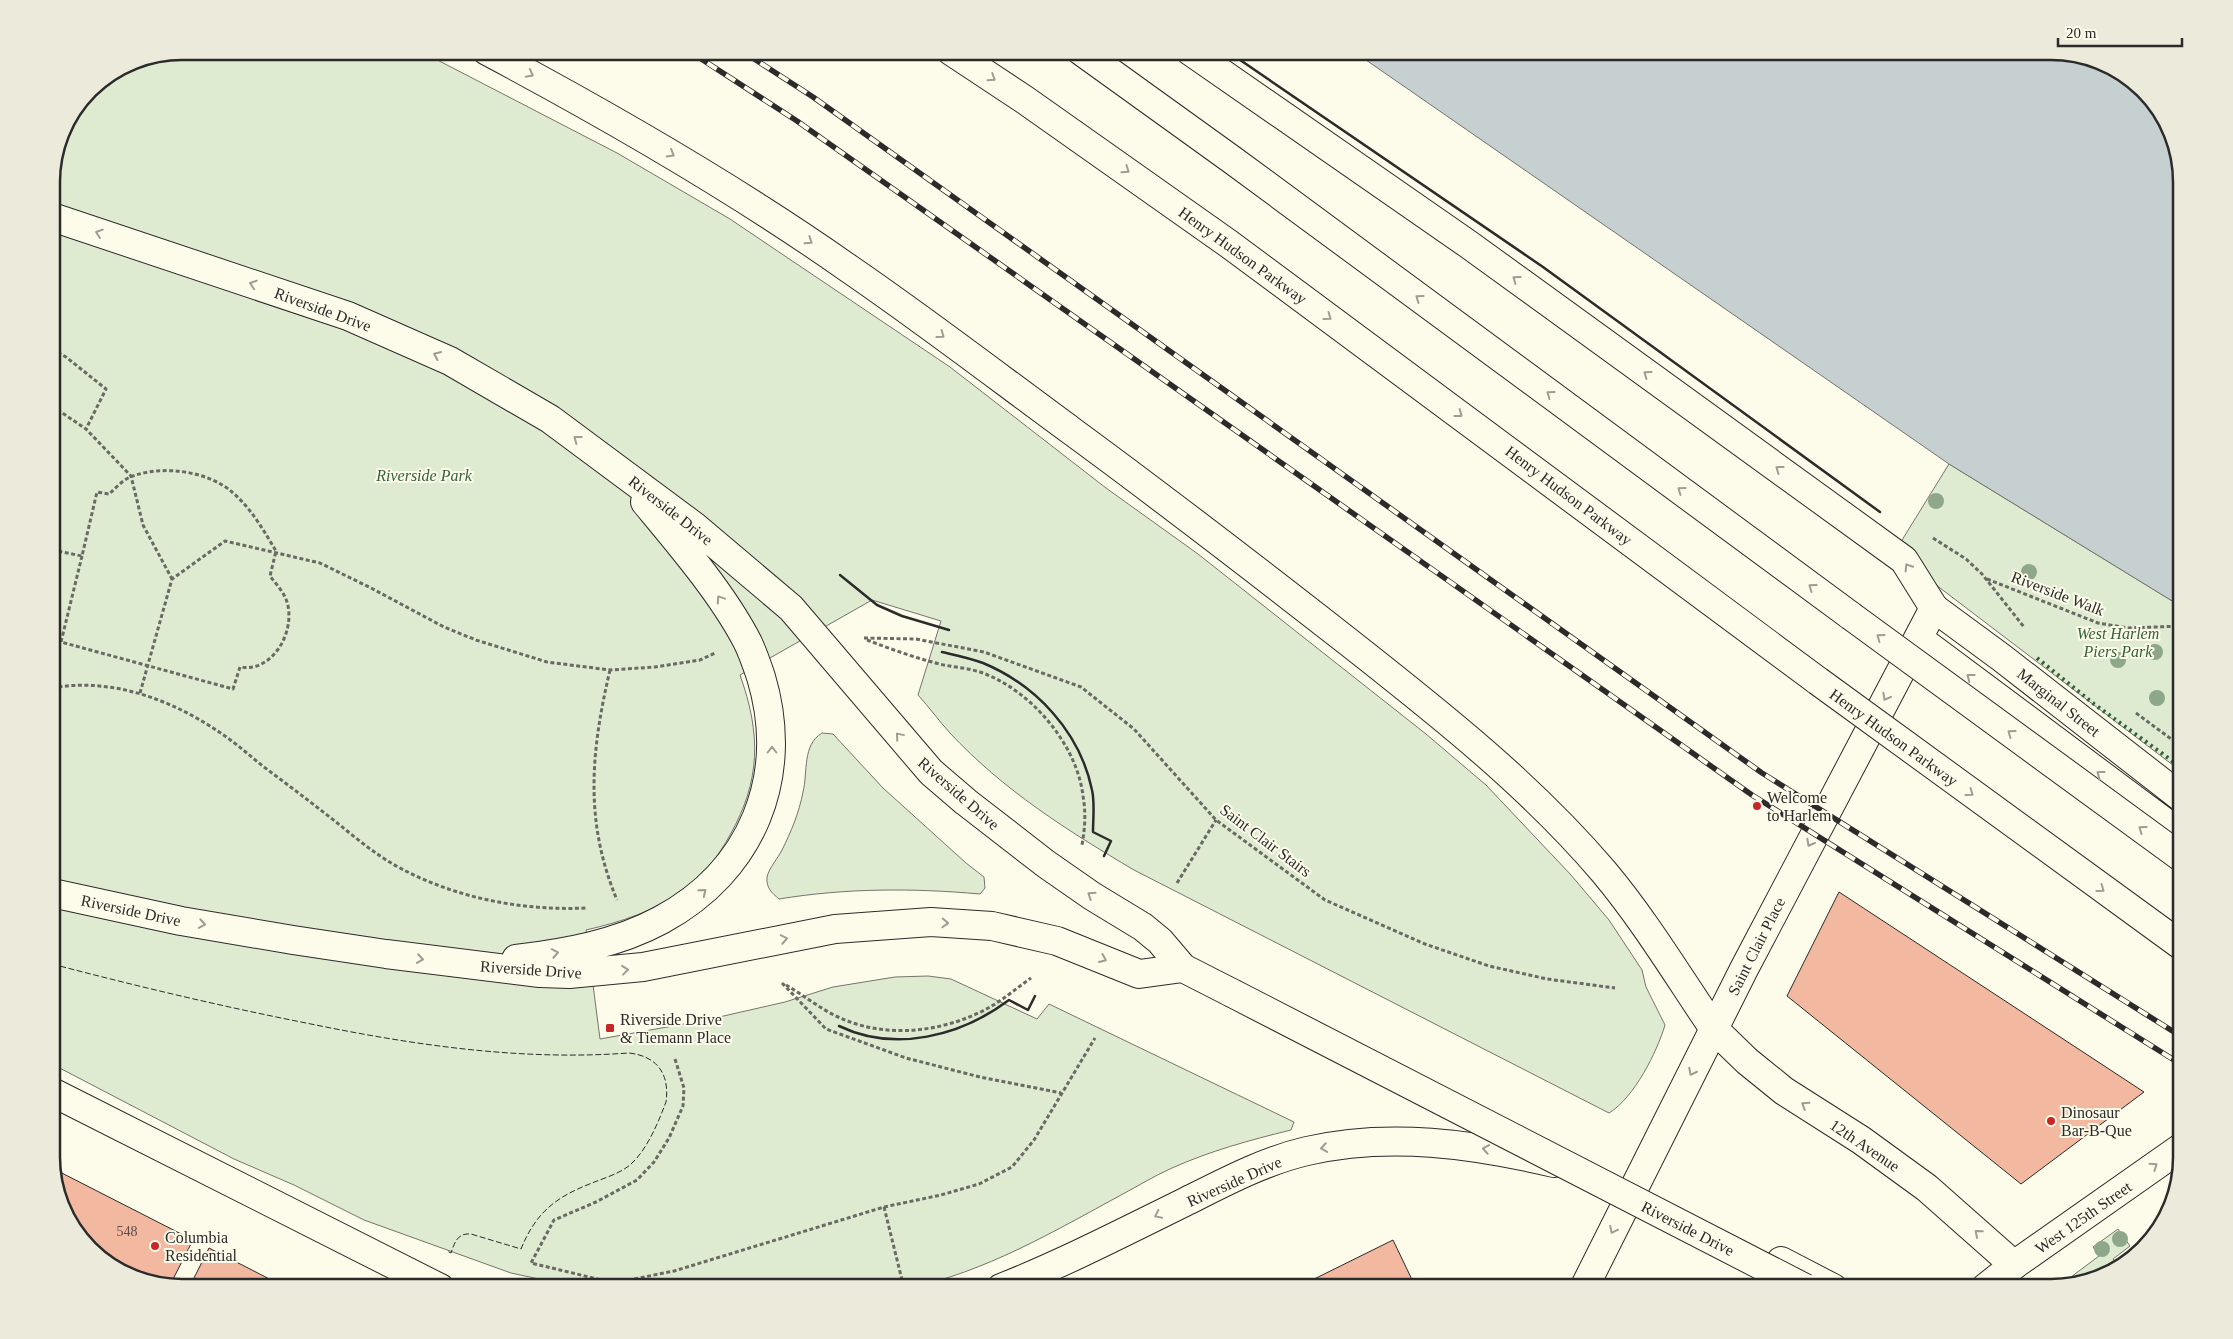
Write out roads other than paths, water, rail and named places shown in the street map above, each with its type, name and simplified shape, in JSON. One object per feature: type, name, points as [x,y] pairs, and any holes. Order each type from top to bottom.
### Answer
[{"type":"main road","name":"12th Avenue","points":[[503,60],[646,139],[752,204],[849,268],[1192,519],[1398,680],[1532,796],[1572,836],[1605,873],[1642,920],[1714,1029],[1747,1061],[1784,1091],[1860,1140],[1927,1188],[2014,1265]]},
{"type":"main road","name":"Henry Hudson Parkway","points":[[965,60],[1025,100],[1229,244],[1818,681],[2173,939]]},
{"type":"main road","points":[[1094,60],[2173,851]]},
{"type":"main road","points":[[1203,60],[1476,250],[1904,560],[1934,608]]},
{"type":"main road","name":"Riverside Drive","points":[[60,220],[348,316],[406,340],[488,381],[550,419],[694,526],[791,608],[932,772],[1009,837],[1092,896],[1144,927],[1160,941],[1183,968],[1788,1279]]},
{"type":"main road","points":[[454,963],[503,961],[587,947],[630,935],[661,920],[704,891],[731,863],[749,834],[767,785],[772,759],[769,717],[764,688],[746,639],[705,577],[616,468]]},
{"type":"main road","name":"Saint Clair Place","points":[[1588,1279],[1714,1029],[1934,608]]},
{"type":"main road","name":"Marginal Street","points":[[1934,608],[2002,658],[2173,791]]},
{"type":"main road","points":[[1918,638],[2173,827]]},
{"type":"main road","name":"Riverside Drive","points":[[60,895],[210,926],[368,952],[550,973],[605,972],[643,968],[835,929],[930,922],[992,926],[1057,941],[1139,974],[1183,968]]},
{"type":"main road","points":[[60,1096],[422,1279]]},
{"type":"main road","name":"Riverside Drive","points":[[1021,1279],[1065,1260],[1262,1164],[1307,1151],[1362,1142],[1425,1142],[1468,1146],[1553,1163],[1635,1186]]},
{"type":"main road","name":"West 125th Street","points":[[1996,1279],[2173,1153]]},
{"type":"main road","points":[[1635,1186],[1815,1279]]},
{"type":"railway","points":[[703,60],[797,121],[1752,795],[2173,1059]]},
{"type":"railway","points":[[756,60],[813,97],[1762,773],[2173,1031]]},
{"type":"place","name":"Welcome to Harlem","points":[[1757,806]]},
{"type":"place","name":"Riverside Drive & Tiemann Place","points":[[610,1028]]},
{"type":"place","name":"Dinosaur Bar-B-Que","points":[[2051,1121]]},
{"type":"place","name":"Columbia Residential","points":[[155,1246]]},
{"type":"park label","name":"Riverside Park","points":[[424,475]]},
{"type":"park label","name":"West Harlem Piers Park","points":[[2118,642]]}]
